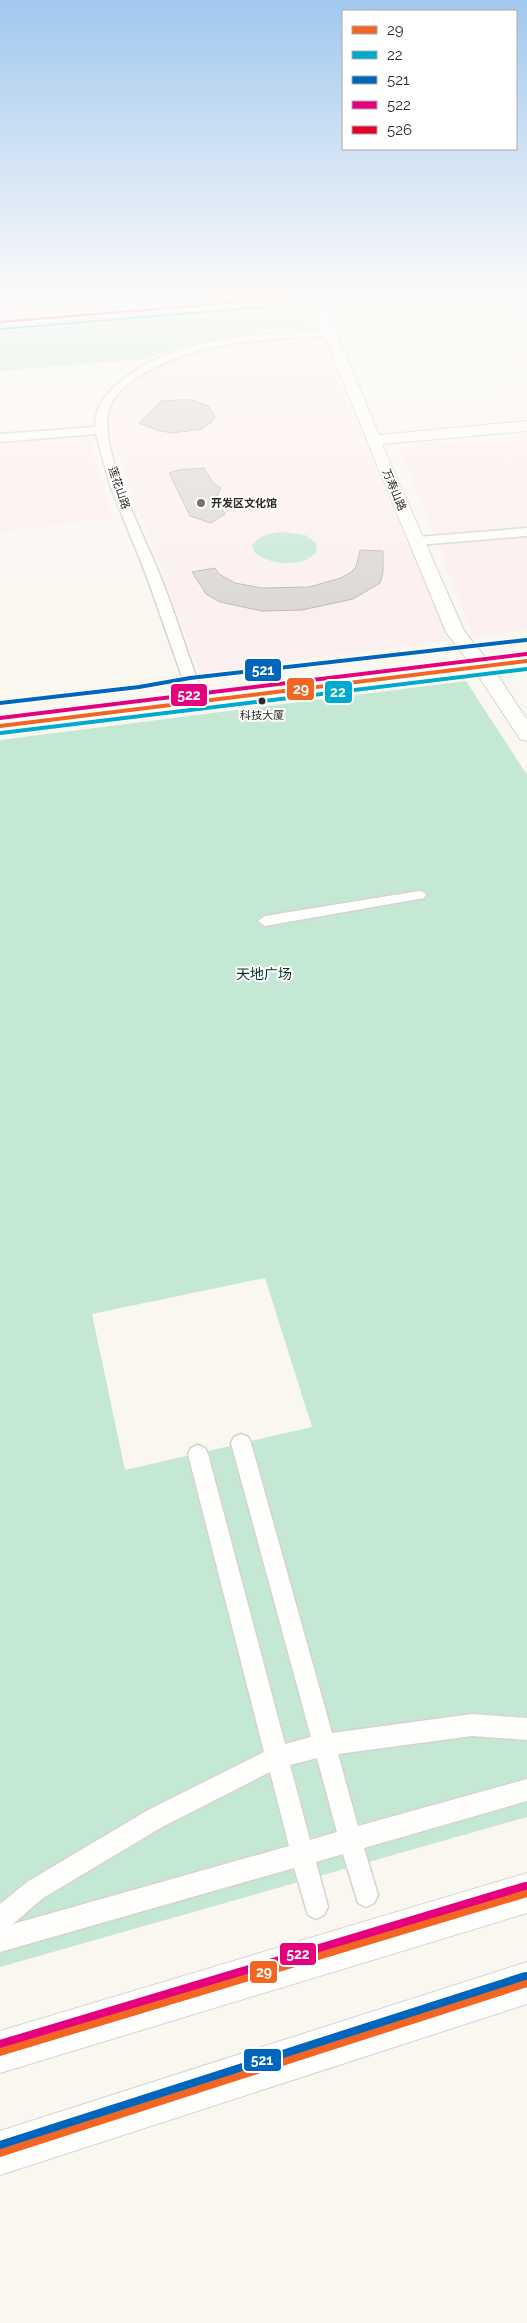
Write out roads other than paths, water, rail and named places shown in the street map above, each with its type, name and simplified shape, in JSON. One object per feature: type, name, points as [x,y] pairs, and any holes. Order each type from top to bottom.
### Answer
[{"type":"main road","name":"万寿山路","points":[[358,403],[456,632],[527,735]]},
{"type":"main road","points":[[373,440],[527,426]]},
{"type":"main road","points":[[0,726],[477,660],[527,647]]},
{"type":"main road","points":[[0,711],[140,694],[191,685],[427,657],[527,660]]},
{"type":"main road","points":[[0,2052],[527,1893]]},
{"type":"main road","points":[[0,2153],[527,1984]]},
{"type":"street","name":"莲花山路","points":[[106,403],[103,412],[102,430],[114,480],[154,577],[191,685]]},
{"type":"street","points":[[0,438],[102,430]]},
{"type":"street","points":[[418,541],[527,532]]},
{"type":"street","points":[[265,921],[419,895]]},
{"type":"street","points":[[241,1443],[366,1895]]},
{"type":"street","points":[[198,1454],[316,1907]]},
{"type":"street","points":[[0,1920],[35,1890],[156,1818],[276,1757],[324,1745],[472,1725],[527,1729]]},
{"type":"street","points":[[0,1940],[527,1790]]},
{"type":"place","name":"开发区文化馆","points":[[201,503]]},
{"type":"place","name":"科技大厦","points":[[262,701]]},
{"type":"park label","name":"天地广场","points":[[264,974]]}]
